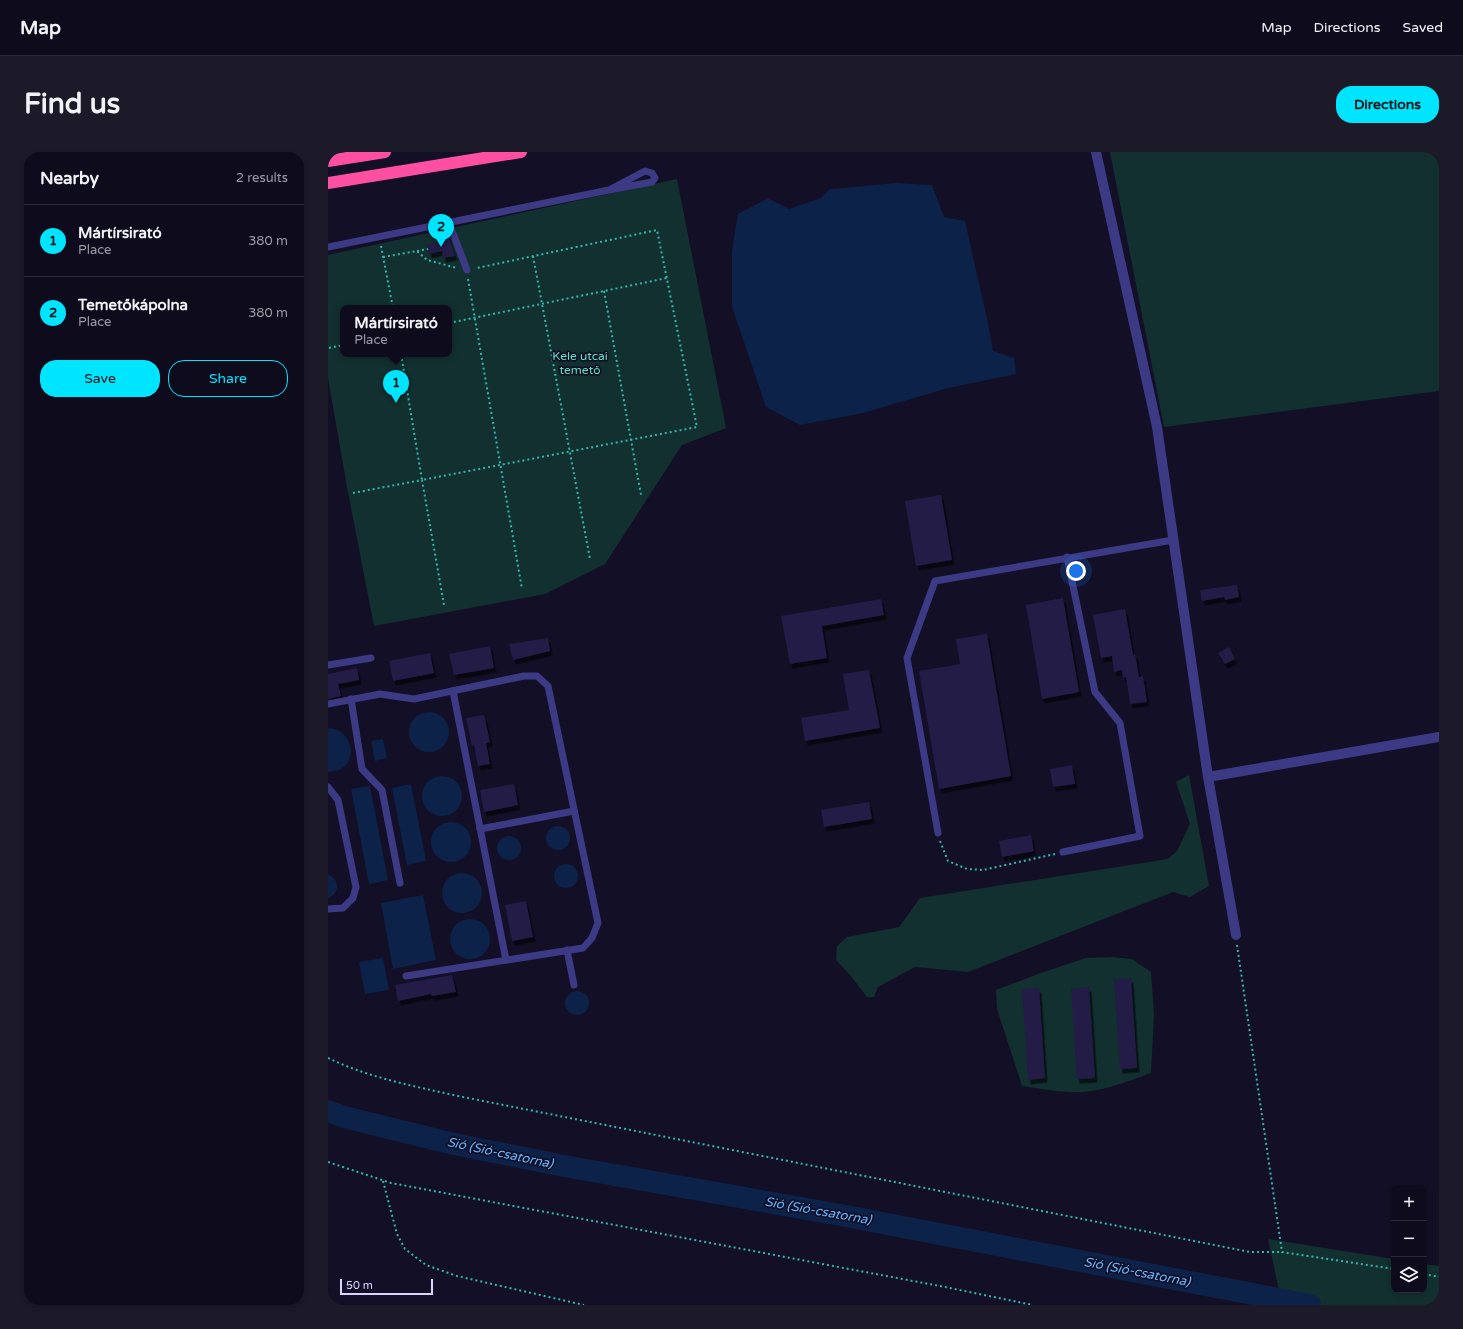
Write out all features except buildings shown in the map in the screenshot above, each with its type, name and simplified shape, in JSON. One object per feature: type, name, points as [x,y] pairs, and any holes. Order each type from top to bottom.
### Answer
[{"type":"highway","points":[[328,161],[385,152]]},
{"type":"highway","points":[[328,183],[521,152]]},
{"type":"street","points":[[1096,152],[1157,427],[1208,777],[1236,935]]},
{"type":"street","points":[[1208,777],[1439,737]]},
{"type":"lane","points":[[328,248],[652,182],[655,178],[652,172],[645,171],[609,190]]},
{"type":"lane","points":[[450,223],[467,270]]},
{"type":"lane","points":[[938,834],[907,658],[935,581],[1173,540]]},
{"type":"lane","points":[[1064,852],[1140,836],[1120,723],[1095,692],[1067,558]]},
{"type":"lane","points":[[328,665],[371,658]]},
{"type":"lane","points":[[328,704],[380,694],[414,699],[524,676],[537,676],[548,686],[598,923],[592,938],[583,948],[406,976]]},
{"type":"lane","points":[[453,691],[506,960]]},
{"type":"lane","points":[[351,699],[362,769],[382,790],[400,883]]},
{"type":"lane","points":[[328,787],[338,800],[356,887],[353,898],[343,908],[328,909]]},
{"type":"lane","points":[[480,829],[574,811]]},
{"type":"lane","points":[[567,950],[574,985]]},
{"type":"path","points":[[353,493],[500,466],[696,427],[657,230],[467,270],[427,260],[417,251]]},
{"type":"path","points":[[379,237],[392,305]]},
{"type":"path","points":[[383,257],[428,249]]},
{"type":"path","points":[[533,256],[590,559]]},
{"type":"path","points":[[467,270],[474,318],[522,589]]},
{"type":"path","points":[[452,322],[667,278]]},
{"type":"path","points":[[604,291],[641,495]]},
{"type":"path","points":[[329,348],[340,346]]},
{"type":"path","points":[[402,357],[444,605]]},
{"type":"path","points":[[938,834],[948,861],[967,869],[983,870],[1064,852]]},
{"type":"path","points":[[1236,935],[1282,1252]]},
{"type":"path","points":[[328,1058],[350,1069],[392,1081],[458,1096],[1250,1252],[1282,1252],[1391,1270]]},
{"type":"path","points":[[328,1162],[383,1181],[1033,1305]]},
{"type":"path","points":[[383,1181],[397,1234],[405,1249],[426,1265],[457,1276],[584,1305]]},
{"type":"path","points":[[1427,1275],[1439,1277]]},
{"type":"green space","points":[[1110,152],[1439,152],[1439,391],[1164,427]]},
{"type":"green space","name":"Kele utcai temető","points":[[677,179],[726,428],[682,445],[605,564],[545,594],[374,626],[328,378],[328,255]]},
{"type":"green space","points":[[1189,775],[1209,886],[1190,897],[1173,892],[968,972],[915,967],[878,987],[874,997],[867,997],[836,960],[837,946],[847,937],[899,927],[920,898],[1168,859],[1177,851],[1190,824],[1176,782]]},
{"type":"green space","points":[[1112,957],[1132,959],[1151,972],[1154,1014],[1151,1073],[1109,1087],[1083,1092],[1060,1091],[1022,1086],[997,1009],[996,990],[1086,958]]},
{"type":"green space","points":[[1268,1239],[1391,1259],[1391,1293],[1427,1293],[1427,1264],[1439,1266],[1439,1305],[1282,1305]]},
{"type":"water","points":[[897,183],[932,185],[944,217],[965,221],[993,351],[1014,358],[1016,374],[948,388],[863,413],[800,425],[766,407],[732,307],[732,251],[738,214],[768,198],[789,209],[821,198],[830,189]]},
{"type":"water","points":[[433,712],[440,715],[446,721],[449,732],[448,740],[440,749],[433,752],[425,752],[418,749],[410,740],[409,728],[412,721],[421,713]]},
{"type":"water","points":[[328,728],[336,729],[347,738],[351,752],[350,759],[346,765],[339,770],[329,772],[328,771]]},
{"type":"water","points":[[383,739],[387,758],[375,761],[371,741]]},
{"type":"water","points":[[446,776],[453,779],[459,785],[462,796],[461,804],[453,813],[446,816],[438,816],[431,813],[423,804],[422,792],[425,785],[434,777]]},
{"type":"water","points":[[411,784],[426,861],[407,865],[392,788]]},
{"type":"water","points":[[370,786],[388,880],[369,884],[351,789]]},
{"type":"water","points":[[455,822],[462,825],[468,831],[471,842],[470,850],[462,859],[455,862],[447,862],[440,859],[432,850],[431,838],[434,831],[443,823]]},
{"type":"water","points":[[558,826],[567,829],[570,838],[567,847],[558,850],[549,847],[546,838],[549,829]]},
{"type":"water","points":[[509,836],[518,839],[521,848],[518,857],[509,860],[500,857],[497,848],[500,839]]},
{"type":"water","points":[[566,864],[575,867],[578,876],[575,885],[566,888],[557,885],[554,876],[557,867]]},
{"type":"water","points":[[466,873],[473,876],[479,882],[482,893],[481,901],[473,910],[466,913],[458,913],[451,910],[443,901],[442,889],[445,882],[454,874]]},
{"type":"water","points":[[328,875],[335,880],[337,886],[335,893],[328,898]]},
{"type":"water","points":[[423,895],[436,960],[393,969],[381,903]]},
{"type":"water","points":[[474,919],[481,922],[487,928],[490,939],[489,947],[481,956],[474,959],[466,959],[459,956],[451,947],[450,935],[453,928],[462,920]]},
{"type":"water","points":[[383,958],[389,990],[365,994],[359,962]]},
{"type":"water","points":[[577,991],[586,994],[589,1003],[586,1012],[577,1015],[568,1012],[565,1003],[568,994]]},
{"type":"waterway","name":"Sió (Sió-csatorna)","points":[[328,1111],[344,1117],[454,1144],[564,1166],[835,1214],[1310,1305]]},
{"type":"place","name":"Temetőkápolna","points":[[441,247]]},
{"type":"place","name":"Mártírsirató","points":[[396,403]]}]
